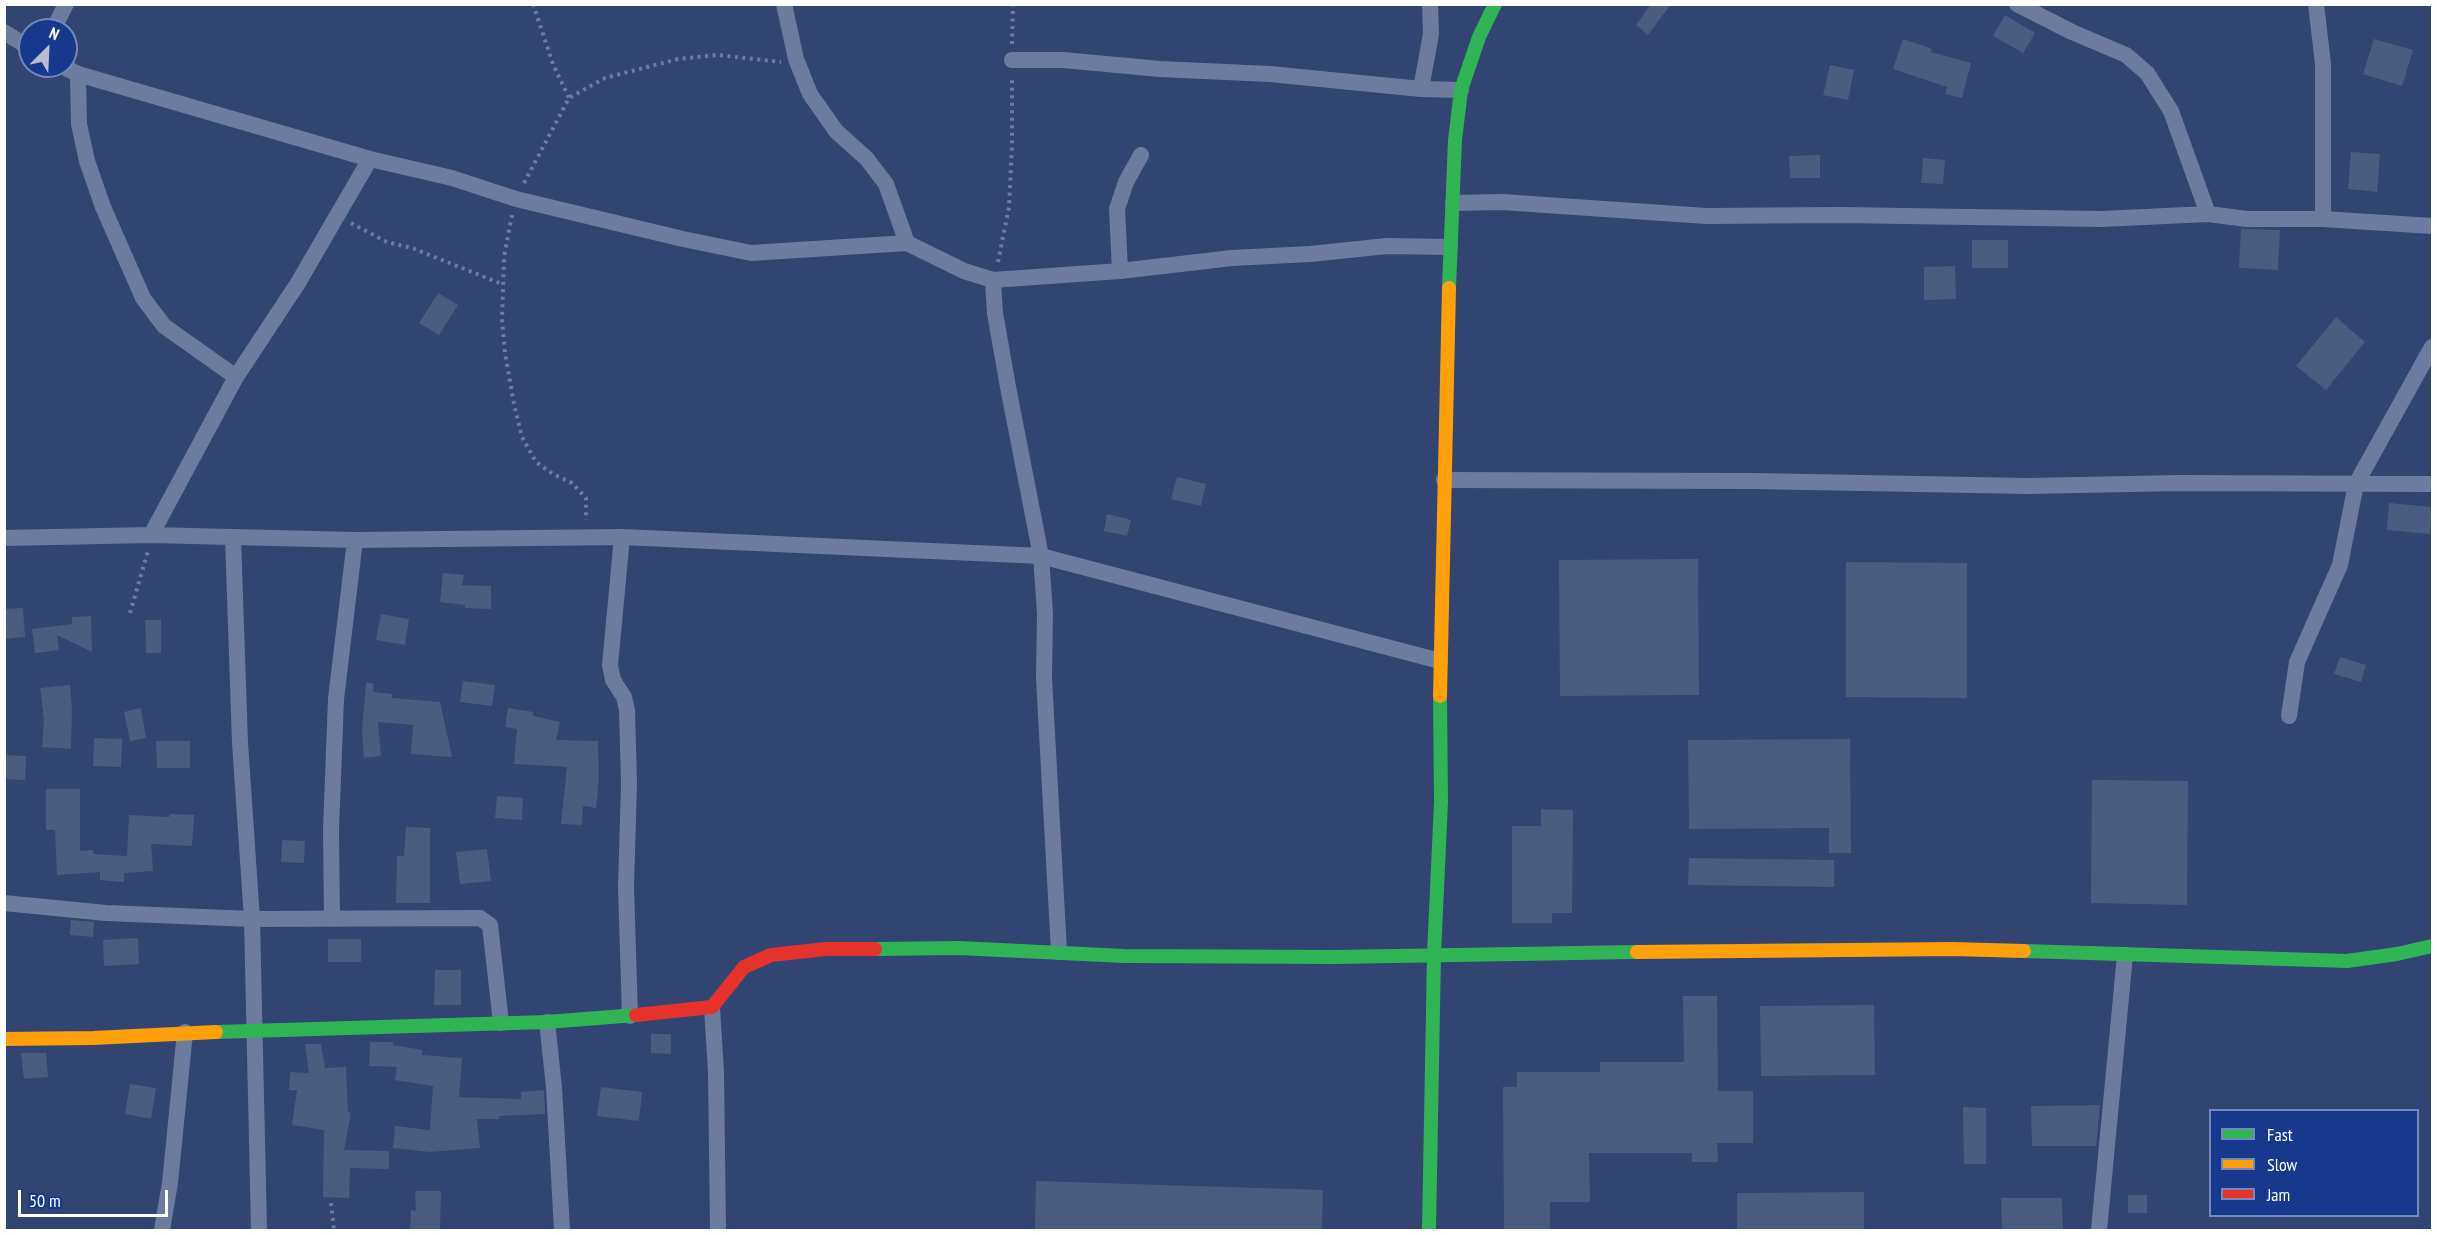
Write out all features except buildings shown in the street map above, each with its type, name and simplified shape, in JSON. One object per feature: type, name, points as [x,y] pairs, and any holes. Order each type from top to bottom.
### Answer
[{"type":"street","points":[[59,18],[66,4]]},
{"type":"street","points":[[784,4],[796,59],[810,94],[836,131],[867,159],[886,184],[907,243]]},
{"type":"street","points":[[1421,89],[1431,34],[1430,4]]},
{"type":"street","points":[[1429,1230],[1434,954],[1441,802],[1440,661],[1444,480],[1455,140],[1461,90],[1479,37],[1494,4]]},
{"type":"street","points":[[2017,4],[2072,32],[2126,55],[2147,73],[2171,111],[2208,214]]},
{"type":"street","points":[[2316,4],[2323,64],[2323,219]]},
{"type":"street","points":[[4,32],[18,41]]},
{"type":"street","points":[[1012,60],[1063,60],[1193,71],[1270,74],[1421,89],[1461,90]]},
{"type":"street","points":[[78,74],[370,159],[452,178],[516,199],[649,232],[751,253],[907,243],[964,271],[993,280],[1120,271],[1232,258],[1310,254],[1387,246],[1450,247]]},
{"type":"street","points":[[78,78],[78,124],[87,161],[103,207],[143,298],[164,326],[236,377]]},
{"type":"street","points":[[1120,271],[1117,209],[1126,182],[1141,155]]},
{"type":"street","points":[[151,535],[236,377],[338,216],[370,159]]},
{"type":"street","points":[[1453,203],[1502,202],[1706,216],[1840,215],[2102,219],[2208,214],[2247,219],[2323,219],[2433,226]]},
{"type":"street","points":[[993,280],[995,313],[1004,366],[1041,555],[1045,613],[1044,678],[1059,952]]},
{"type":"street","points":[[2289,716],[2297,662],[2340,565],[2356,484],[2433,347]]},
{"type":"street","points":[[1444,480],[1740,481],[2028,486],[2180,483],[2433,484]]},
{"type":"street","points":[[4,538],[151,535],[355,540],[622,537],[1041,555],[1440,661]]},
{"type":"street","points":[[622,537],[609,664],[613,680],[624,697],[627,710],[629,784],[626,887],[630,1016]]},
{"type":"street","points":[[233,538],[240,744],[252,919],[259,1230]]},
{"type":"street","points":[[332,919],[331,830],[336,699],[355,540]]},
{"type":"street","points":[[4,903],[106,913],[252,919],[480,918],[490,925],[501,1023]]},
{"type":"street","points":[[718,1230],[716,1072],[712,1007],[744,967],[771,955],[826,950],[906,948],[1136,956],[1334,957],[1953,949],[2347,961],[2433,946]]},
{"type":"street","points":[[2099,1230],[2126,955]]},
{"type":"street","points":[[4,1040],[93,1038],[185,1032],[254,1032],[547,1022],[712,1007]]},
{"type":"street","points":[[547,1022],[554,1087],[562,1230]]},
{"type":"street","points":[[162,1230],[170,1183],[185,1032]]},
{"type":"path","points":[[533,4],[552,64],[569,98]]},
{"type":"path","points":[[993,280],[1004,240],[1009,207],[1013,4]]},
{"type":"path","points":[[586,537],[586,498],[572,483],[536,462],[522,437],[504,353],[502,284],[504,257],[516,199],[569,98],[605,78],[678,59],[718,56],[776,63],[796,59]]},
{"type":"path","points":[[338,216],[387,242],[412,248],[502,284]]},
{"type":"path","points":[[130,613],[151,535]]},
{"type":"path","points":[[331,1203],[334,1230]]},
{"type":"traffic: fast","points":[[1449,288],[1455,140],[1461,90],[1479,37],[1495,4]]},
{"type":"traffic: fast","points":[[1429,1230],[1434,954],[1441,802],[1440,696]]},
{"type":"traffic: fast","points":[[2024,951],[2347,961],[2432,946]]},
{"type":"traffic: fast","points":[[875,949],[959,948],[1124,956],[1334,957],[1637,952]]},
{"type":"traffic: fast","points":[[216,1032],[547,1022],[636,1015]]},
{"type":"traffic: slow","points":[[1440,696],[1449,288]]},
{"type":"traffic: slow","points":[[1637,952],[1953,949],[2024,951]]},
{"type":"traffic: slow","points":[[4,1039],[93,1038],[216,1032]]},
{"type":"traffic: jam","points":[[636,1015],[712,1007],[744,967],[771,955],[826,949],[875,949]]}]
